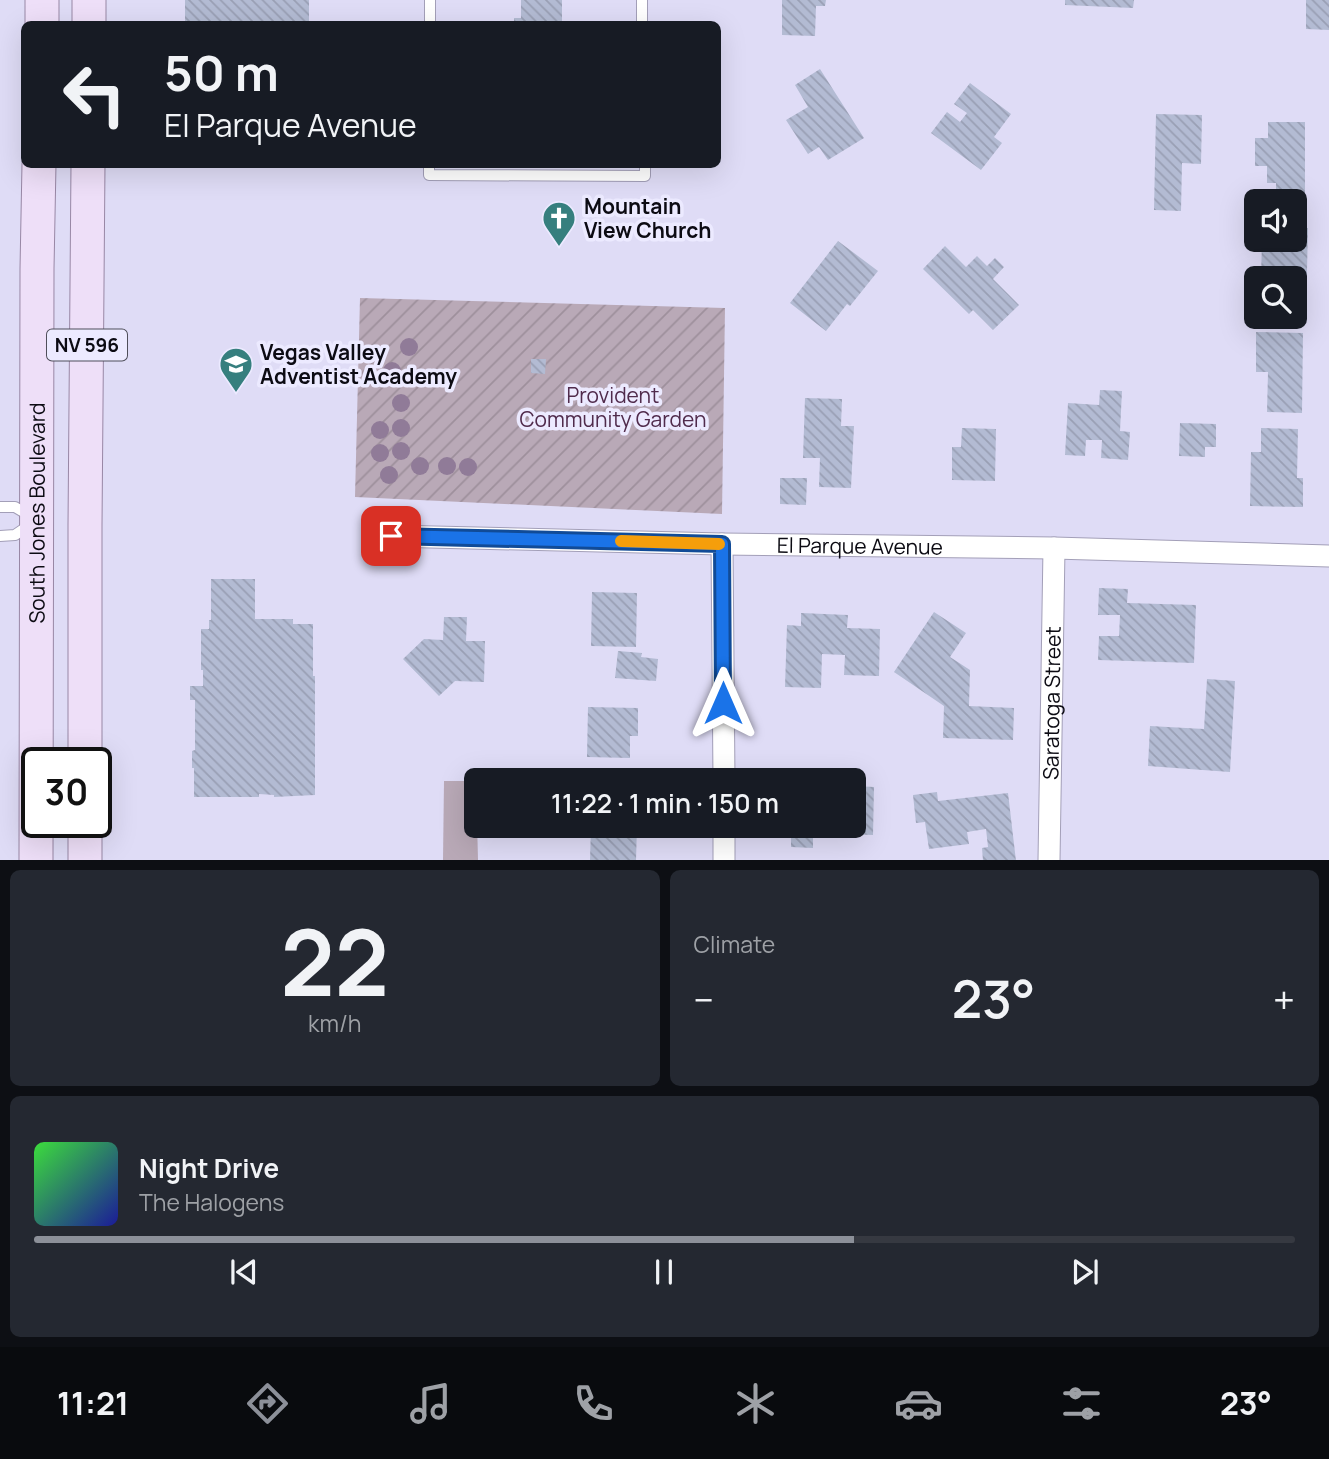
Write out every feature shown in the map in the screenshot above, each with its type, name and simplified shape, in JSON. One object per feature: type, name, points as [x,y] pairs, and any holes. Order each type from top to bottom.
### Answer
[{"type":"main road","points":[[42,0],[42,21]]},
{"type":"main road","points":[[89,0],[89,21]]},
{"type":"main road","name":"South Jones Boulevard","points":[[36,860],[39,168]]},
{"type":"main road","name":"NV 596","points":[[85,747],[88,168]]},
{"type":"main road","points":[[37,520],[85,526]]},
{"type":"main road","points":[[85,838],[85,860]]},
{"type":"street","name":"El Parque Avenue","points":[[391,536],[1054,548],[1329,556]]},
{"type":"street","points":[[722,544],[724,768]]},
{"type":"street","name":"Saratoga Street","points":[[1049,860],[1054,548]]},
{"type":"street","points":[[724,838],[724,860]]},
{"type":"lane","points":[[430,0],[430,21]]},
{"type":"lane","points":[[642,0],[642,21]]},
{"type":"lane","points":[[429,168],[429,175],[645,176],[645,168]]},
{"type":"lane","points":[[0,507],[15,507],[37,520],[15,535],[0,536]]},
{"type":"green space","name":"Provident Community Garden","points":[[360,298],[725,308],[722,514],[355,497]]},
{"type":"green space","points":[[444,781],[464,781],[464,838],[477,838],[478,860],[443,860]]},
{"type":"building","points":[[185,0],[309,0],[309,21],[185,21]]},
{"type":"building","points":[[521,0],[562,0],[562,21],[514,21],[514,18],[521,18]]},
{"type":"building","points":[[782,0],[826,0],[825,6],[816,6],[815,36],[782,35]]},
{"type":"building","points":[[1065,0],[1134,0],[1133,8],[1065,5]]},
{"type":"building","points":[[1306,0],[1329,0],[1329,30],[1306,29]]},
{"type":"building","points":[[820,69],[864,138],[828,160],[819,147],[808,154],[786,120],[808,107],[795,85]]},
{"type":"building","points":[[970,83],[1011,114],[994,137],[1002,143],[981,170],[931,133],[947,112],[960,122],[967,113],[954,104]]},
{"type":"building","points":[[1156,114],[1202,115],[1201,164],[1182,163],[1181,211],[1154,210]]},
{"type":"building","points":[[1268,122],[1305,122],[1305,189],[1276,189],[1276,183],[1267,183],[1267,166],[1255,166],[1255,138],[1268,138]]},
{"type":"building","points":[[1308,228],[1307,270],[1307,266],[1261,266],[1262,252],[1307,252]]},
{"type":"building","points":[[838,241],[878,271],[826,331],[790,303]]},
{"type":"building","points":[[945,246],[966,267],[977,256],[987,266],[995,258],[1004,267],[993,279],[1019,305],[993,330],[973,310],[969,314],[923,269]]},
{"type":"building","points":[[1256,332],[1303,333],[1302,413],[1267,412],[1268,372],[1256,372]]},
{"type":"building","points":[[531,359],[546,359],[545,374],[531,373]]},
{"type":"building","points":[[1100,390],[1122,391],[1120,431],[1130,432],[1128,460],[1101,458],[1102,440],[1086,440],[1085,456],[1065,455],[1068,403],[1099,405]]},
{"type":"building","points":[[805,398],[842,399],[841,426],[854,426],[851,488],[819,487],[820,458],[803,458]]},
{"type":"building","points":[[1180,423],[1216,424],[1216,447],[1205,447],[1205,457],[1179,456]]},
{"type":"building","points":[[962,428],[996,429],[995,481],[952,480],[952,447],[961,447]]},
{"type":"building","points":[[1261,428],[1298,429],[1297,478],[1303,478],[1303,507],[1250,506],[1251,452],[1261,452]]},
{"type":"building","points":[[780,478],[807,478],[806,505],[780,504]]},
{"type":"building","points":[[211,579],[255,579],[255,619],[293,619],[293,624],[313,624],[315,795],[194,797],[192,751],[195,750],[195,700],[190,700],[190,686],[203,686],[201,629],[209,629],[211,620]]},
{"type":"building","points":[[1099,588],[1128,589],[1127,603],[1196,605],[1194,663],[1098,660],[1099,636],[1119,636],[1120,615],[1098,615]]},
{"type":"building","points":[[592,592],[637,593],[636,647],[591,646]]},
{"type":"building","points":[[934,612],[966,633],[950,657],[970,670],[969,706],[1014,708],[1013,740],[943,738],[944,706],[894,672]]},
{"type":"building","points":[[801,613],[848,615],[847,628],[880,629],[879,676],[844,675],[845,655],[822,654],[821,688],[785,687],[787,625],[801,626]]},
{"type":"building","points":[[444,617],[467,617],[466,641],[485,641],[484,682],[455,681],[439,696],[403,659],[424,639],[443,640]]},
{"type":"building","points":[[618,651],[642,653],[641,657],[658,659],[656,681],[615,678]]},
{"type":"building","points":[[1207,679],[1235,681],[1230,772],[1148,766],[1150,726],[1204,729]]},
{"type":"building","points":[[588,707],[638,708],[638,736],[630,736],[630,758],[587,757]]},
{"type":"building","points":[[866,787],[874,787],[873,835],[866,835]]},
{"type":"building","points":[[937,792],[938,801],[1008,793],[1016,860],[983,860],[982,848],[988,847],[986,829],[967,832],[969,844],[929,849],[925,822],[916,823],[913,795]]},
{"type":"building","points":[[591,838],[637,838],[636,860],[590,860]]},
{"type":"building","points":[[791,838],[813,838],[813,848],[791,847]]},
{"type":"slow traffic","points":[[621,541],[719,544]]},
{"type":"place","name":"Mountain View Church","points":[[559,248]]},
{"type":"place","name":"Vegas Valley Adventist Academy","points":[[236,394]]},
{"type":"route","points":[[391,536],[722,544],[723,703]]}]
